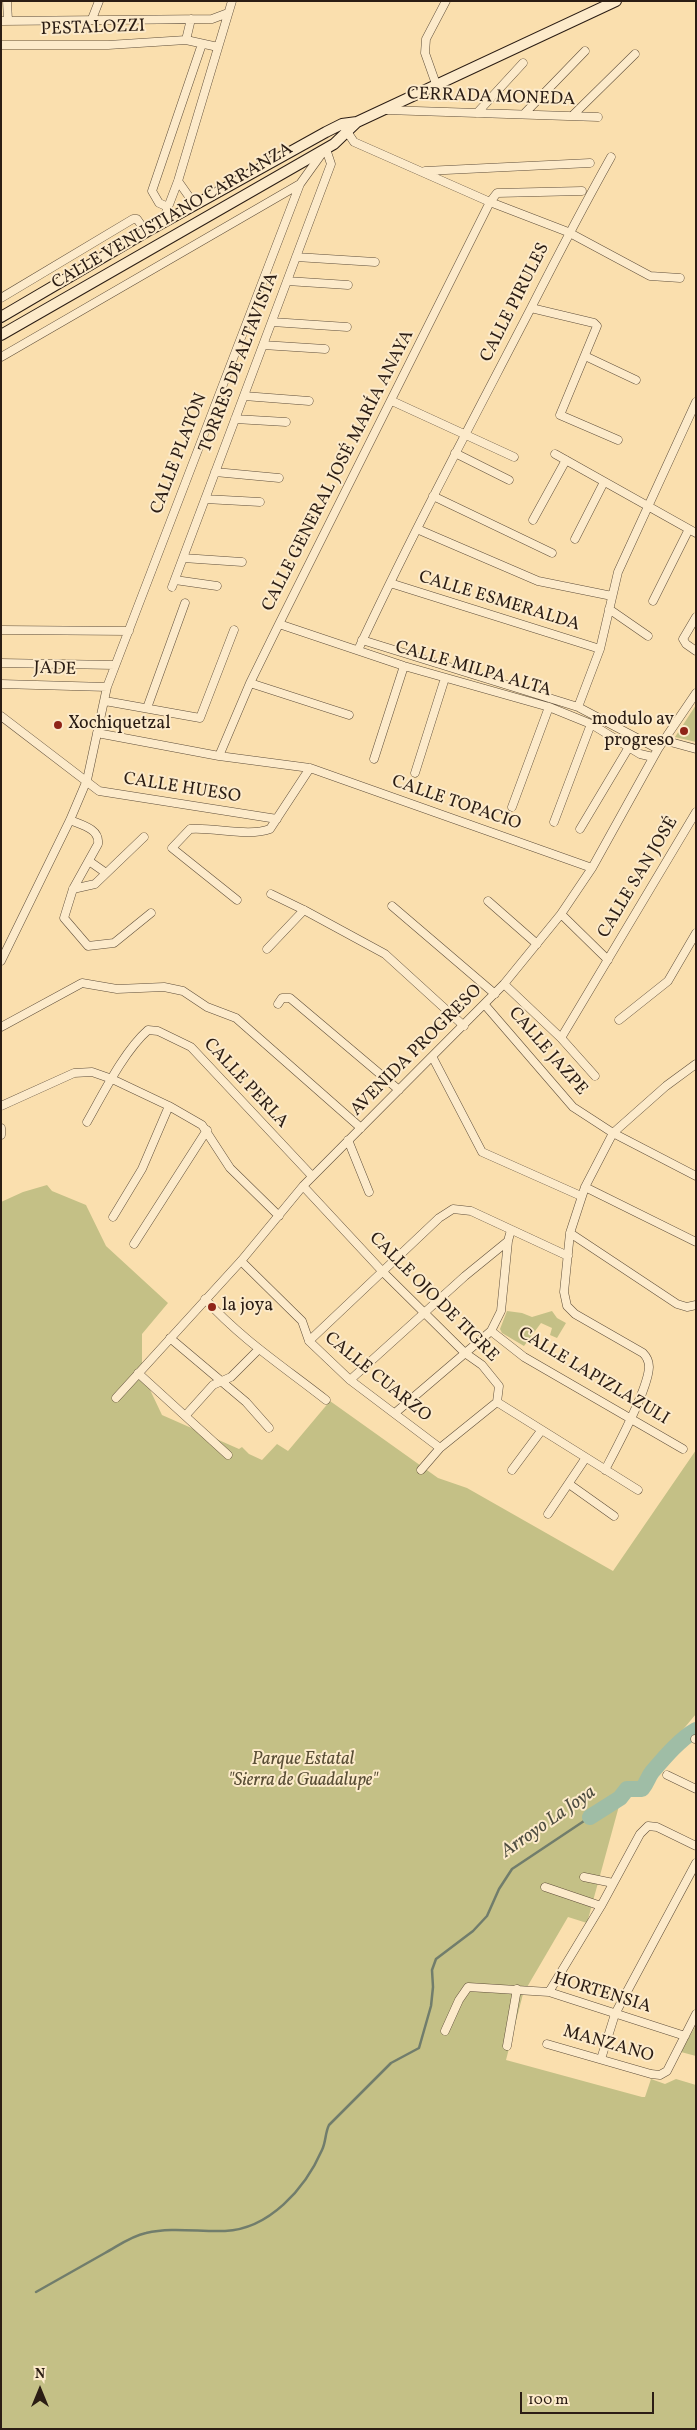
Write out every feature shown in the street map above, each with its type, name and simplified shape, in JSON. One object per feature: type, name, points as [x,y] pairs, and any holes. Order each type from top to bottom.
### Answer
[{"type":"street","points":[[7,1],[4,21],[212,19],[228,13]]},
{"type":"street","points":[[92,19],[100,1]]},
{"type":"street","points":[[162,223],[178,181],[232,1]]},
{"type":"street","points":[[436,84],[425,53],[426,39],[446,1]]},
{"type":"street","name":"CALLE VENUSTIANO CARRANZA","points":[[1,317],[200,202],[436,84],[616,1]]},
{"type":"street","points":[[186,40],[191,19]]},
{"type":"street","name":"PESTALOZZI","points":[[1,45],[108,45],[186,40],[218,47]]},
{"type":"street","points":[[168,207],[158,203],[152,191],[202,44]]},
{"type":"street","points":[[524,114],[585,51]]},
{"type":"street","points":[[572,116],[635,54]]},
{"type":"street","points":[[477,113],[523,63]]},
{"type":"street","name":"CERRADA MONEDA","points":[[384,110],[598,117]]},
{"type":"street","points":[[345,128],[354,142],[490,202],[568,232],[611,157]]},
{"type":"street","name":"CALLE VENUSTIANO CARRANZA","points":[[1,335],[326,148],[345,128]]},
{"type":"street","name":"CALLE PLATÓN","points":[[1,961],[70,820],[87,780],[107,687],[115,665],[300,184],[326,148]]},
{"type":"street","name":"TORRES DE ALTAVISTA","points":[[218,586],[173,584],[331,164],[326,148]]},
{"type":"street","points":[[423,171],[590,163]]},
{"type":"street","points":[[178,181],[190,198],[200,202]]},
{"type":"street","points":[[1,357],[300,184]]},
{"type":"street","points":[[490,202],[497,193],[582,191]]},
{"type":"street","name":"CALLE GENERAL JOSÉ MARÍA ANAYA","points":[[219,756],[278,624],[392,401],[490,202]]},
{"type":"street","points":[[1,298],[132,219],[137,219],[146,232]]},
{"type":"street","name":"CALLE PIRULES","points":[[358,650],[464,433],[532,308],[568,232],[650,276],[680,278]]},
{"type":"street","points":[[296,257],[375,262]]},
{"type":"street","points":[[287,281],[348,285]]},
{"type":"street","points":[[532,308],[594,323],[597,326],[560,415],[618,440]]},
{"type":"street","points":[[272,322],[347,326]]},
{"type":"street","points":[[263,345],[325,349]]},
{"type":"street","points":[[585,356],[636,380]]},
{"type":"street","points":[[244,396],[309,401]]},
{"type":"street","points":[[392,401],[514,456]]},
{"type":"street","points":[[578,706],[600,649],[618,572],[696,402]]},
{"type":"street","points":[[236,418],[286,422]]},
{"type":"street","points":[[455,452],[509,480]]},
{"type":"street","points":[[555,454],[692,531],[653,601]]},
{"type":"street","points":[[533,520],[566,460]]},
{"type":"street","points":[[215,472],[279,478]]},
{"type":"street","points":[[575,539],[604,482]]},
{"type":"street","points":[[433,496],[552,554]]},
{"type":"street","points":[[205,499],[260,502]]},
{"type":"street","name":"CALLE ESMERALDA","points":[[417,529],[538,581],[612,596]]},
{"type":"street","points":[[183,558],[242,562]]},
{"type":"street","name":"CALLE ESMERALDA","points":[[390,583],[600,649]]},
{"type":"street","points":[[147,708],[185,603]]},
{"type":"street","points":[[609,609],[648,636]]},
{"type":"street","points":[[696,617],[683,639],[686,644],[696,651]]},
{"type":"street","name":"CALLE MILPA ALTA","points":[[278,624],[404,666],[549,707],[591,724],[629,747],[653,757]]},
{"type":"street","points":[[1,630],[129,631]]},
{"type":"street","points":[[105,701],[200,718],[234,630]]},
{"type":"street","name":"CALLE MILPA ALTA","points":[[362,640],[578,706],[658,749]]},
{"type":"street","points":[[1,663],[115,665]]},
{"type":"street","points":[[374,759],[404,666]]},
{"type":"street","points":[[414,773],[445,678]]},
{"type":"street","points":[[250,683],[349,714]]},
{"type":"street","name":"JADE","points":[[1,684],[107,687]]},
{"type":"street","name":"AVENIDA PROGRESO","points":[[116,1398],[241,1261],[312,1176],[485,1005],[537,944],[561,914],[592,868],[663,740],[696,692]]},
{"type":"street","points":[[512,807],[549,707]]},
{"type":"street","name":"CALLE HUESO","points":[[1,716],[99,791],[277,819]]},
{"type":"street","points":[[554,822],[591,724]]},
{"type":"street","name":"CALLE TOPACIO","points":[[97,733],[219,756],[310,768],[592,868]]},
{"type":"street","points":[[663,740],[696,749]]},
{"type":"street","points":[[580,829],[629,747]]},
{"type":"street","points":[[237,900],[172,848],[190,829],[208,828],[264,832],[270,829],[310,768]]},
{"type":"street","name":"CALLE SAN JOSÉ","points":[[561,1038],[696,812]]},
{"type":"street","points":[[70,820],[96,832],[99,838],[98,844],[73,889],[64,918],[88,946],[114,943],[151,913]]},
{"type":"street","points":[[73,889],[95,884],[144,837]]},
{"type":"street","points":[[89,861],[106,873]]},
{"type":"street","points":[[271,894],[385,954],[464,1026]]},
{"type":"street","points":[[488,901],[537,944]]},
{"type":"street","points":[[392,906],[495,994]]},
{"type":"street","points":[[267,949],[304,910]]},
{"type":"street","name":"CALLE SAN JOSÉ","points":[[561,914],[608,960]]},
{"type":"street","points":[[619,1020],[668,981],[696,933]]},
{"type":"street","points":[[1,1028],[82,983],[117,989],[164,987],[183,991],[208,1006],[236,1018],[361,1128]]},
{"type":"street","points":[[504,984],[561,1038],[595,1076]]},
{"type":"street","points":[[278,1004],[282,998],[290,998],[399,1090]]},
{"type":"street","name":"CALLE JAZPE","points":[[485,1005],[573,1107],[613,1133],[696,1176]]},
{"type":"street","name":"CALLE PERLA","points":[[87,1122],[112,1079],[141,1036],[148,1030],[158,1031],[191,1048],[312,1176]]},
{"type":"street","points":[[433,1058],[482,1152],[581,1196]]},
{"type":"street","points":[[605,1470],[631,1418],[647,1375],[649,1367],[648,1358],[643,1353],[575,1314],[567,1306],[564,1292],[570,1233],[581,1196],[613,1133],[666,1086],[696,1064]]},
{"type":"street","points":[[1,1106],[74,1074],[92,1072],[112,1079],[169,1106],[202,1125],[208,1130],[230,1168],[279,1216]]},
{"type":"street","points":[[113,1217],[142,1169],[169,1106]]},
{"type":"street","points":[[1,1128],[1,1135]]},
{"type":"street","points":[[134,1244],[208,1130]]},
{"type":"street","points":[[348,1140],[369,1192]]},
{"type":"street","name":"CALLE OJO DE TIGRE","points":[[303,1186],[383,1272],[465,1353],[482,1365],[498,1386],[497,1402]]},
{"type":"street","points":[[585,1187],[696,1242]]},
{"type":"street","points":[[309,1341],[439,1218],[453,1209],[471,1211],[568,1256]]},
{"type":"street","name":"CALLE LAPIZLAZULI","points":[[511,1230],[508,1241],[502,1311],[490,1331],[524,1357],[683,1449]]},
{"type":"street","points":[[570,1233],[677,1304],[687,1307],[696,1305]]},
{"type":"street","points":[[350,1380],[424,1312],[508,1241]]},
{"type":"street","name":"CALLE CUARZO","points":[[241,1261],[302,1321],[309,1341],[350,1380],[395,1412],[440,1448]]},
{"type":"street","points":[[205,1299],[227,1324],[258,1350],[276,1360],[326,1400]]},
{"type":"street","points":[[395,1412],[490,1331]]},
{"type":"street","points":[[170,1338],[246,1402],[269,1428]]},
{"type":"street","points":[[186,1415],[213,1385],[231,1378],[258,1350]]},
{"type":"street","points":[[138,1374],[186,1415],[228,1455]]},
{"type":"street","points":[[421,1470],[440,1448],[497,1402],[638,1490]]},
{"type":"street","points":[[512,1470],[541,1431]]},
{"type":"street","points":[[548,1514],[586,1458]]},
{"type":"street","points":[[569,1484],[614,1516]]},
{"type":"street","points":[[667,1775],[696,1789]]},
{"type":"street","points":[[549,1992],[640,1834],[648,1826],[657,1827],[696,1846]]},
{"type":"street","points":[[601,2059],[615,2014],[696,1863]]},
{"type":"street","points":[[584,1876],[613,1883]]},
{"type":"street","points":[[545,1887],[600,1906]]},
{"type":"street","name":"HORTENSIA","points":[[445,2031],[459,2000],[468,1987],[549,1992],[686,2036]]},
{"type":"street","points":[[506,2046],[517,1989]]},
{"type":"street","points":[[686,2036],[696,2014]]},
{"type":"street","name":"MANZANO","points":[[548,2044],[660,2075],[667,2070],[686,2036]]},
{"type":"green space","points":[[696,705],[696,742],[675,737]]},
{"type":"green space","name":"Parque Estatal \"Sierra de Guadalupe\"","points":[[47,1185],[52,1191],[86,1205],[106,1246],[168,1303],[142,1334],[142,1373],[162,1415],[239,1449],[242,1447],[249,1454],[262,1460],[277,1444],[288,1451],[330,1401],[438,1478],[467,1488],[613,1571],[696,1450],[696,1714],[619,1806],[587,1923],[568,1917],[523,1994],[506,2060],[642,2097],[645,2097],[651,2079],[665,2084],[676,2079],[696,2085],[696,2429],[1,2429],[1,1202],[23,1192]]},
{"type":"green space","points":[[507,1311],[522,1313],[532,1317],[552,1311],[557,1318],[566,1323],[557,1338],[550,1335],[552,1328],[541,1323],[524,1346],[502,1333],[500,1329]]},
{"type":"green space","points":[[696,2025],[696,2056],[681,2052]]},
{"type":"waterway","name":"Arroyo La Joya","points":[[590,1817],[620,1798],[627,1789],[642,1789],[652,1772],[667,1755],[684,1738],[696,1730]]},
{"type":"waterway","name":"Arroyo La Joya","points":[[36,2292],[140,2234],[166,2230],[225,2231],[241,2229],[271,2215],[284,2204],[306,2179],[315,2165],[323,2147],[329,2125],[391,2063],[419,2048],[431,2006],[432,1970],[436,1959],[473,1931],[487,1916],[499,1889],[512,1869],[590,1817]]},
{"type":"place","name":"Xochiquetzal","points":[[58,725]]},
{"type":"place","name":"modulo av progreso","points":[[684,731]]},
{"type":"place","name":"la joya","points":[[212,1307]]}]
